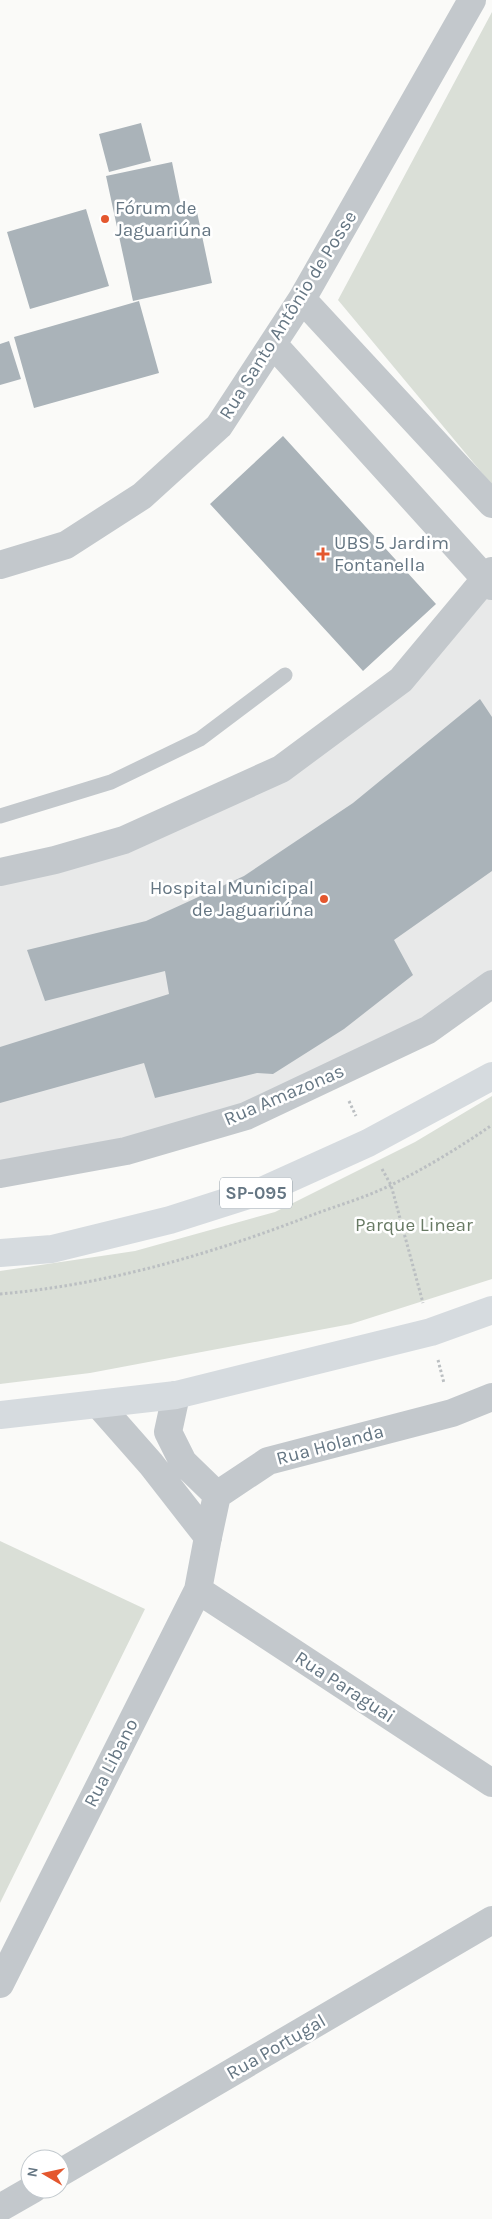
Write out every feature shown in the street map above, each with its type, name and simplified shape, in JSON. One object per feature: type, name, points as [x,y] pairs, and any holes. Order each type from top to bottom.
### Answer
[{"type":"main road","name":"SP-095","points":[[0,1253],[52,1249],[170,1220],[264,1190],[368,1142],[492,1076]]},
{"type":"main road","points":[[0,1415],[176,1395],[431,1332],[492,1310]]},
{"type":"street","name":"Rua Santo Antônio de Posse","points":[[0,565],[66,545],[142,496],[220,426],[302,299],[472,0]]},
{"type":"street","points":[[302,299],[492,504]]},
{"type":"street","points":[[0,872],[55,860],[124,840],[282,769],[401,680],[490,578],[273,344]]},
{"type":"street","name":"Rua Amazonas","points":[[0,1174],[126,1152],[246,1116],[428,1030],[492,984]]},
{"type":"street","points":[[176,1395],[168,1432],[184,1462],[217,1495],[208,1537]]},
{"type":"street","name":"Rua Holanda","points":[[217,1495],[268,1462],[452,1413],[492,1398]]},
{"type":"street","points":[[99,1405],[151,1464],[208,1537]]},
{"type":"street","name":"Rua Libano","points":[[0,1984],[198,1590],[208,1537]]},
{"type":"street","name":"Rua Paraguai","points":[[198,1590],[492,1783]]},
{"type":"street","name":"Rua Portugal","points":[[70,2167],[492,1920]]},
{"type":"street","points":[[0,2208],[20,2196]]},
{"type":"lane","points":[[0,816],[111,782],[200,739],[285,675]]},
{"type":"path","points":[[336,1073],[390,1185],[452,1413]]},
{"type":"path","points":[[0,1294],[31,1291],[101,1279],[201,1255],[390,1185],[463,1146],[492,1125]]},
{"type":"shaded area","points":[[486,587],[492,594],[492,980],[425,1027],[245,1113],[0,1170],[0,877],[285,773]]},
{"type":"green space","points":[[492,12],[492,485],[338,300]]},
{"type":"green space","name":"Parque Linear","points":[[492,1096],[492,1279],[351,1324],[90,1373],[0,1384],[0,1271],[135,1251],[275,1212],[415,1142]]},
{"type":"green space","points":[[0,1541],[145,1609],[0,1903]]},
{"type":"building","points":[[141,123],[151,161],[109,172],[99,134]]},
{"type":"building","points":[[172,162],[183,216],[197,212],[212,283],[133,301],[106,176]]},
{"type":"building","points":[[86,209],[109,286],[30,309],[7,232]]},
{"type":"building","points":[[139,301],[159,373],[34,408],[14,337]]},
{"type":"building","points":[[9,341],[21,379],[0,385],[0,344]]},
{"type":"building","name":"UBS 5 Jardim Fontanella","points":[[283,436],[436,604],[363,671],[210,504]]},
{"type":"building","name":"Hospital Municipal de Jaguariúna","points":[[480,699],[492,717],[492,871],[394,940],[413,975],[344,1029],[273,1074],[257,1073],[155,1098],[144,1063],[0,1103],[0,1047],[169,994],[165,971],[45,1001],[27,950],[146,921],[244,876],[353,803]]},
{"type":"place","name":"Fórum de Jaguariúna","points":[[105,219]]},
{"type":"place","name":"UBS 5 Jardim Fontanella","points":[[323,554]]},
{"type":"place","name":"Hospital Municipal de Jaguariúna","points":[[324,899]]}]
